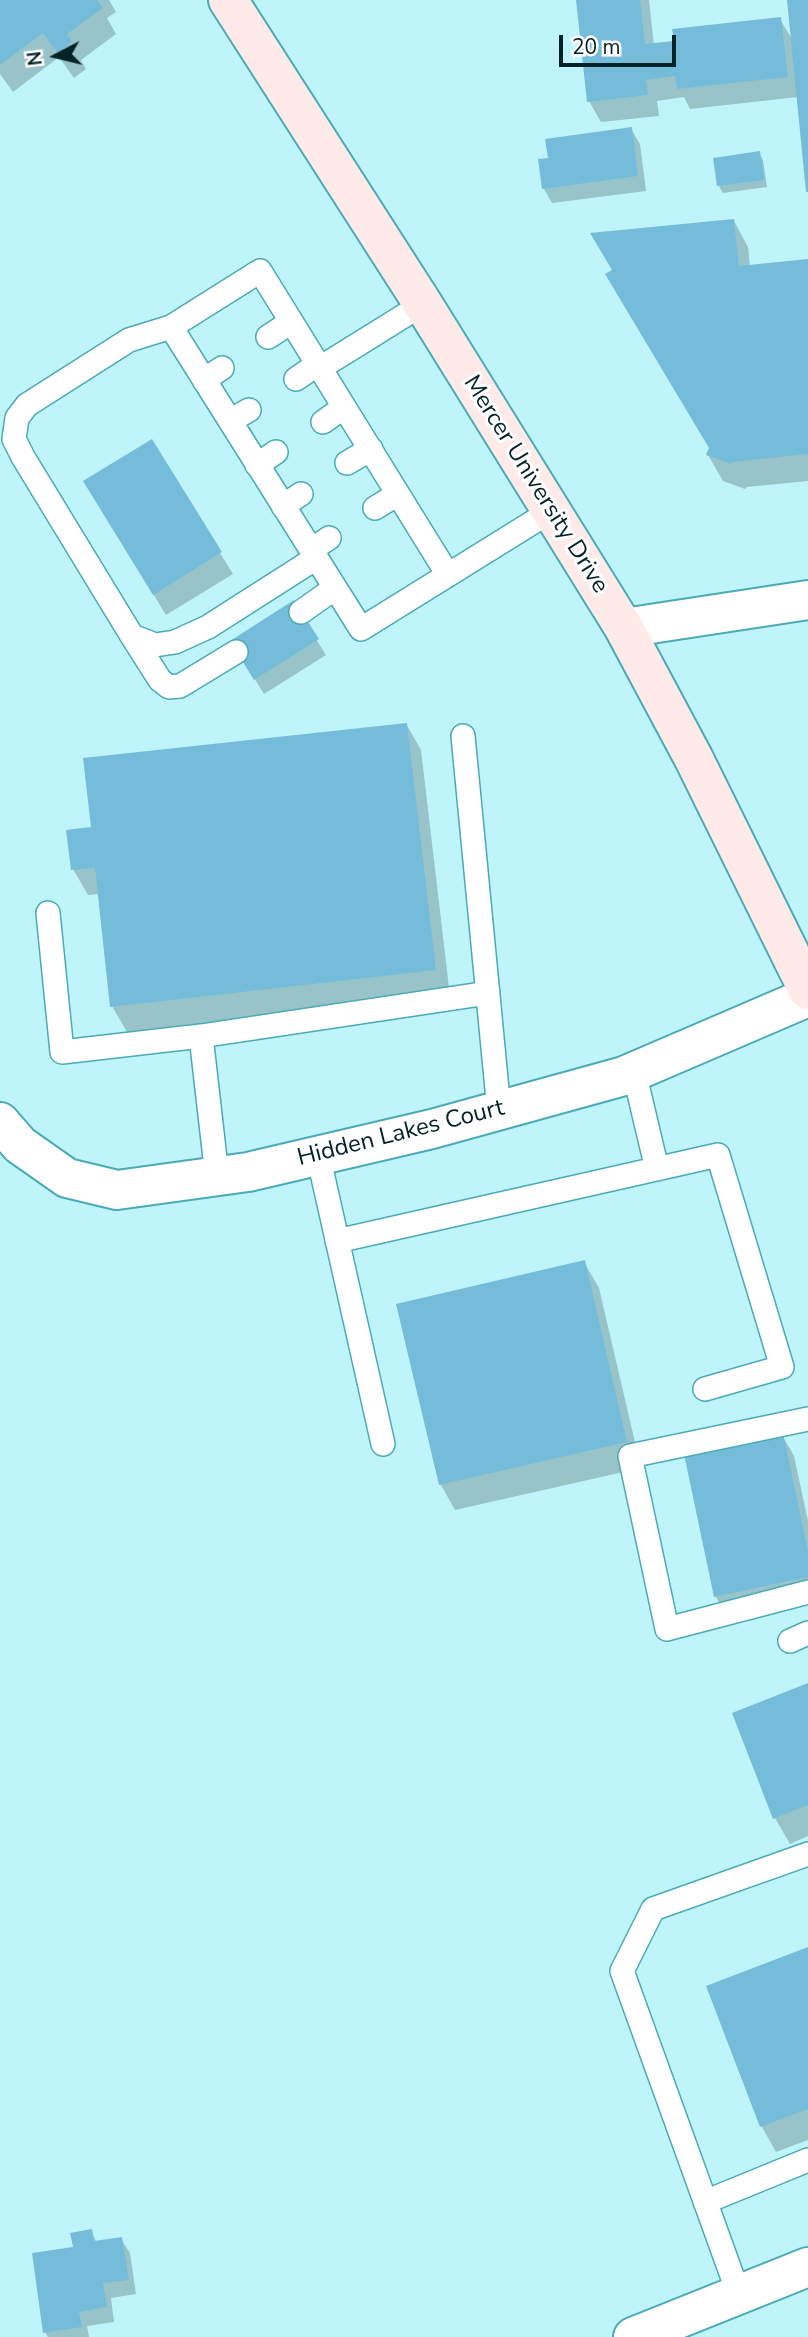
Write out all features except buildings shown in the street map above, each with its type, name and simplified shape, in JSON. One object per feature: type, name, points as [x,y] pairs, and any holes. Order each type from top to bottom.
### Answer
[{"type":"main road","name":"Mercer University Drive","points":[[228,0],[424,304],[624,628],[694,759],[808,990]]},
{"type":"street","points":[[624,628],[808,600]]},
{"type":"street","name":"Hidden Lakes Court","points":[[0,1122],[20,1145],[67,1178],[117,1191],[248,1172],[432,1129],[634,1072],[808,997]]},
{"type":"street","points":[[633,2337],[808,2267]]},
{"type":"lane","points":[[236,652],[180,686],[169,687],[160,680],[14,439],[17,418],[27,405],[129,340],[171,327],[260,271],[448,575]]},
{"type":"lane","points":[[296,379],[424,304]]},
{"type":"lane","points":[[268,337],[291,322]]},
{"type":"lane","points":[[171,327],[213,374],[267,458],[319,548],[335,588],[360,629],[551,511]]},
{"type":"lane","points":[[323,422],[344,407]]},
{"type":"lane","points":[[347,463],[370,449]]},
{"type":"lane","points":[[374,508],[398,494]]},
{"type":"lane","points":[[132,636],[155,645],[175,642],[208,626],[319,548]]},
{"type":"lane","points":[[301,612],[335,588]]},
{"type":"lane","points":[[463,736],[499,1110]]},
{"type":"lane","points":[[48,913],[62,1052],[201,1036],[488,993]]},
{"type":"lane","points":[[201,1036],[217,1176]]},
{"type":"lane","points":[[634,1072],[657,1169]]},
{"type":"lane","points":[[318,1155],[383,1444]]},
{"type":"lane","points":[[337,1241],[718,1155],[782,1367],[705,1389]]},
{"type":"lane","points":[[808,1419],[630,1456],[667,1629],[808,1592]]},
{"type":"lane","points":[[738,2295],[622,1971],[653,1909],[808,1854]]},
{"type":"lane","points":[[705,2202],[808,2160]]}]
